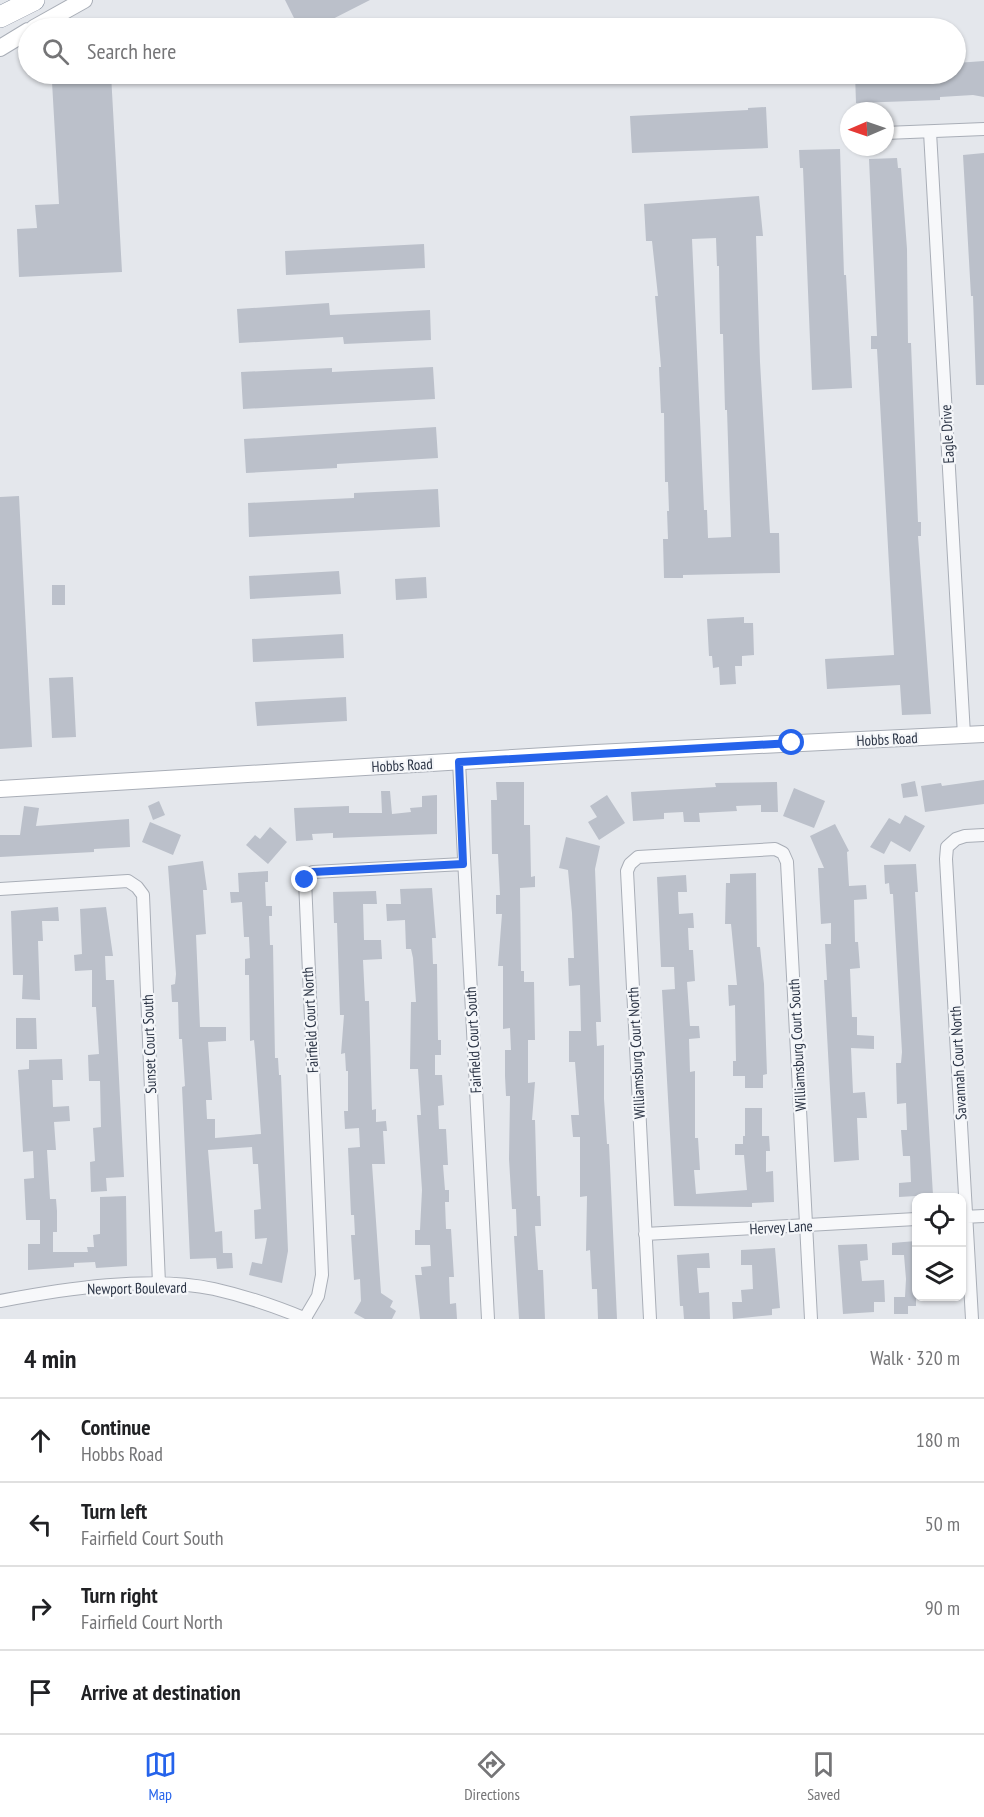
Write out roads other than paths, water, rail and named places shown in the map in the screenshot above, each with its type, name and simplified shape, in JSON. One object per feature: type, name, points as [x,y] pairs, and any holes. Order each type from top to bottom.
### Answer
[{"type":"highway","points":[[0,17],[34,0]]},
{"type":"street","points":[[52,18],[84,0]]},
{"type":"street","points":[[0,48],[18,37]]},
{"type":"street","points":[[894,134],[984,129]]},
{"type":"street","name":"Eagle Drive","points":[[930,132],[963,735]]},
{"type":"street","name":"Hobbs Road","points":[[0,789],[984,734]]},
{"type":"street","name":"Fairfield Court South","points":[[459,762],[488,1319]]},
{"type":"street","name":"Savannah Court North","points":[[963,1193],[946,859],[947,847],[956,839],[984,835]]},
{"type":"street","name":"Williamsburg Court South","points":[[703,852],[774,849],[783,853],[787,862],[811,1319]]},
{"type":"street","name":"Williamsburg Court North","points":[[650,1319],[627,871],[630,864],[638,857],[703,852]]},
{"type":"street","name":"Fairfield Court North","points":[[305,1319],[318,1296],[322,1275],[305,880],[313,872],[463,864]]},
{"type":"street","name":"Sunset Court South","points":[[0,890],[128,881],[143,895],[159,1284]]},
{"type":"street","points":[[966,1217],[984,1216]]},
{"type":"street","name":"Hervey Lane","points":[[645,1234],[912,1219]]},
{"type":"street","name":"Savannah Court North","points":[[966,1242],[972,1319]]},
{"type":"street","name":"Newport Boulevard","points":[[0,1301],[55,1290],[159,1284],[213,1289],[305,1319]]}]
